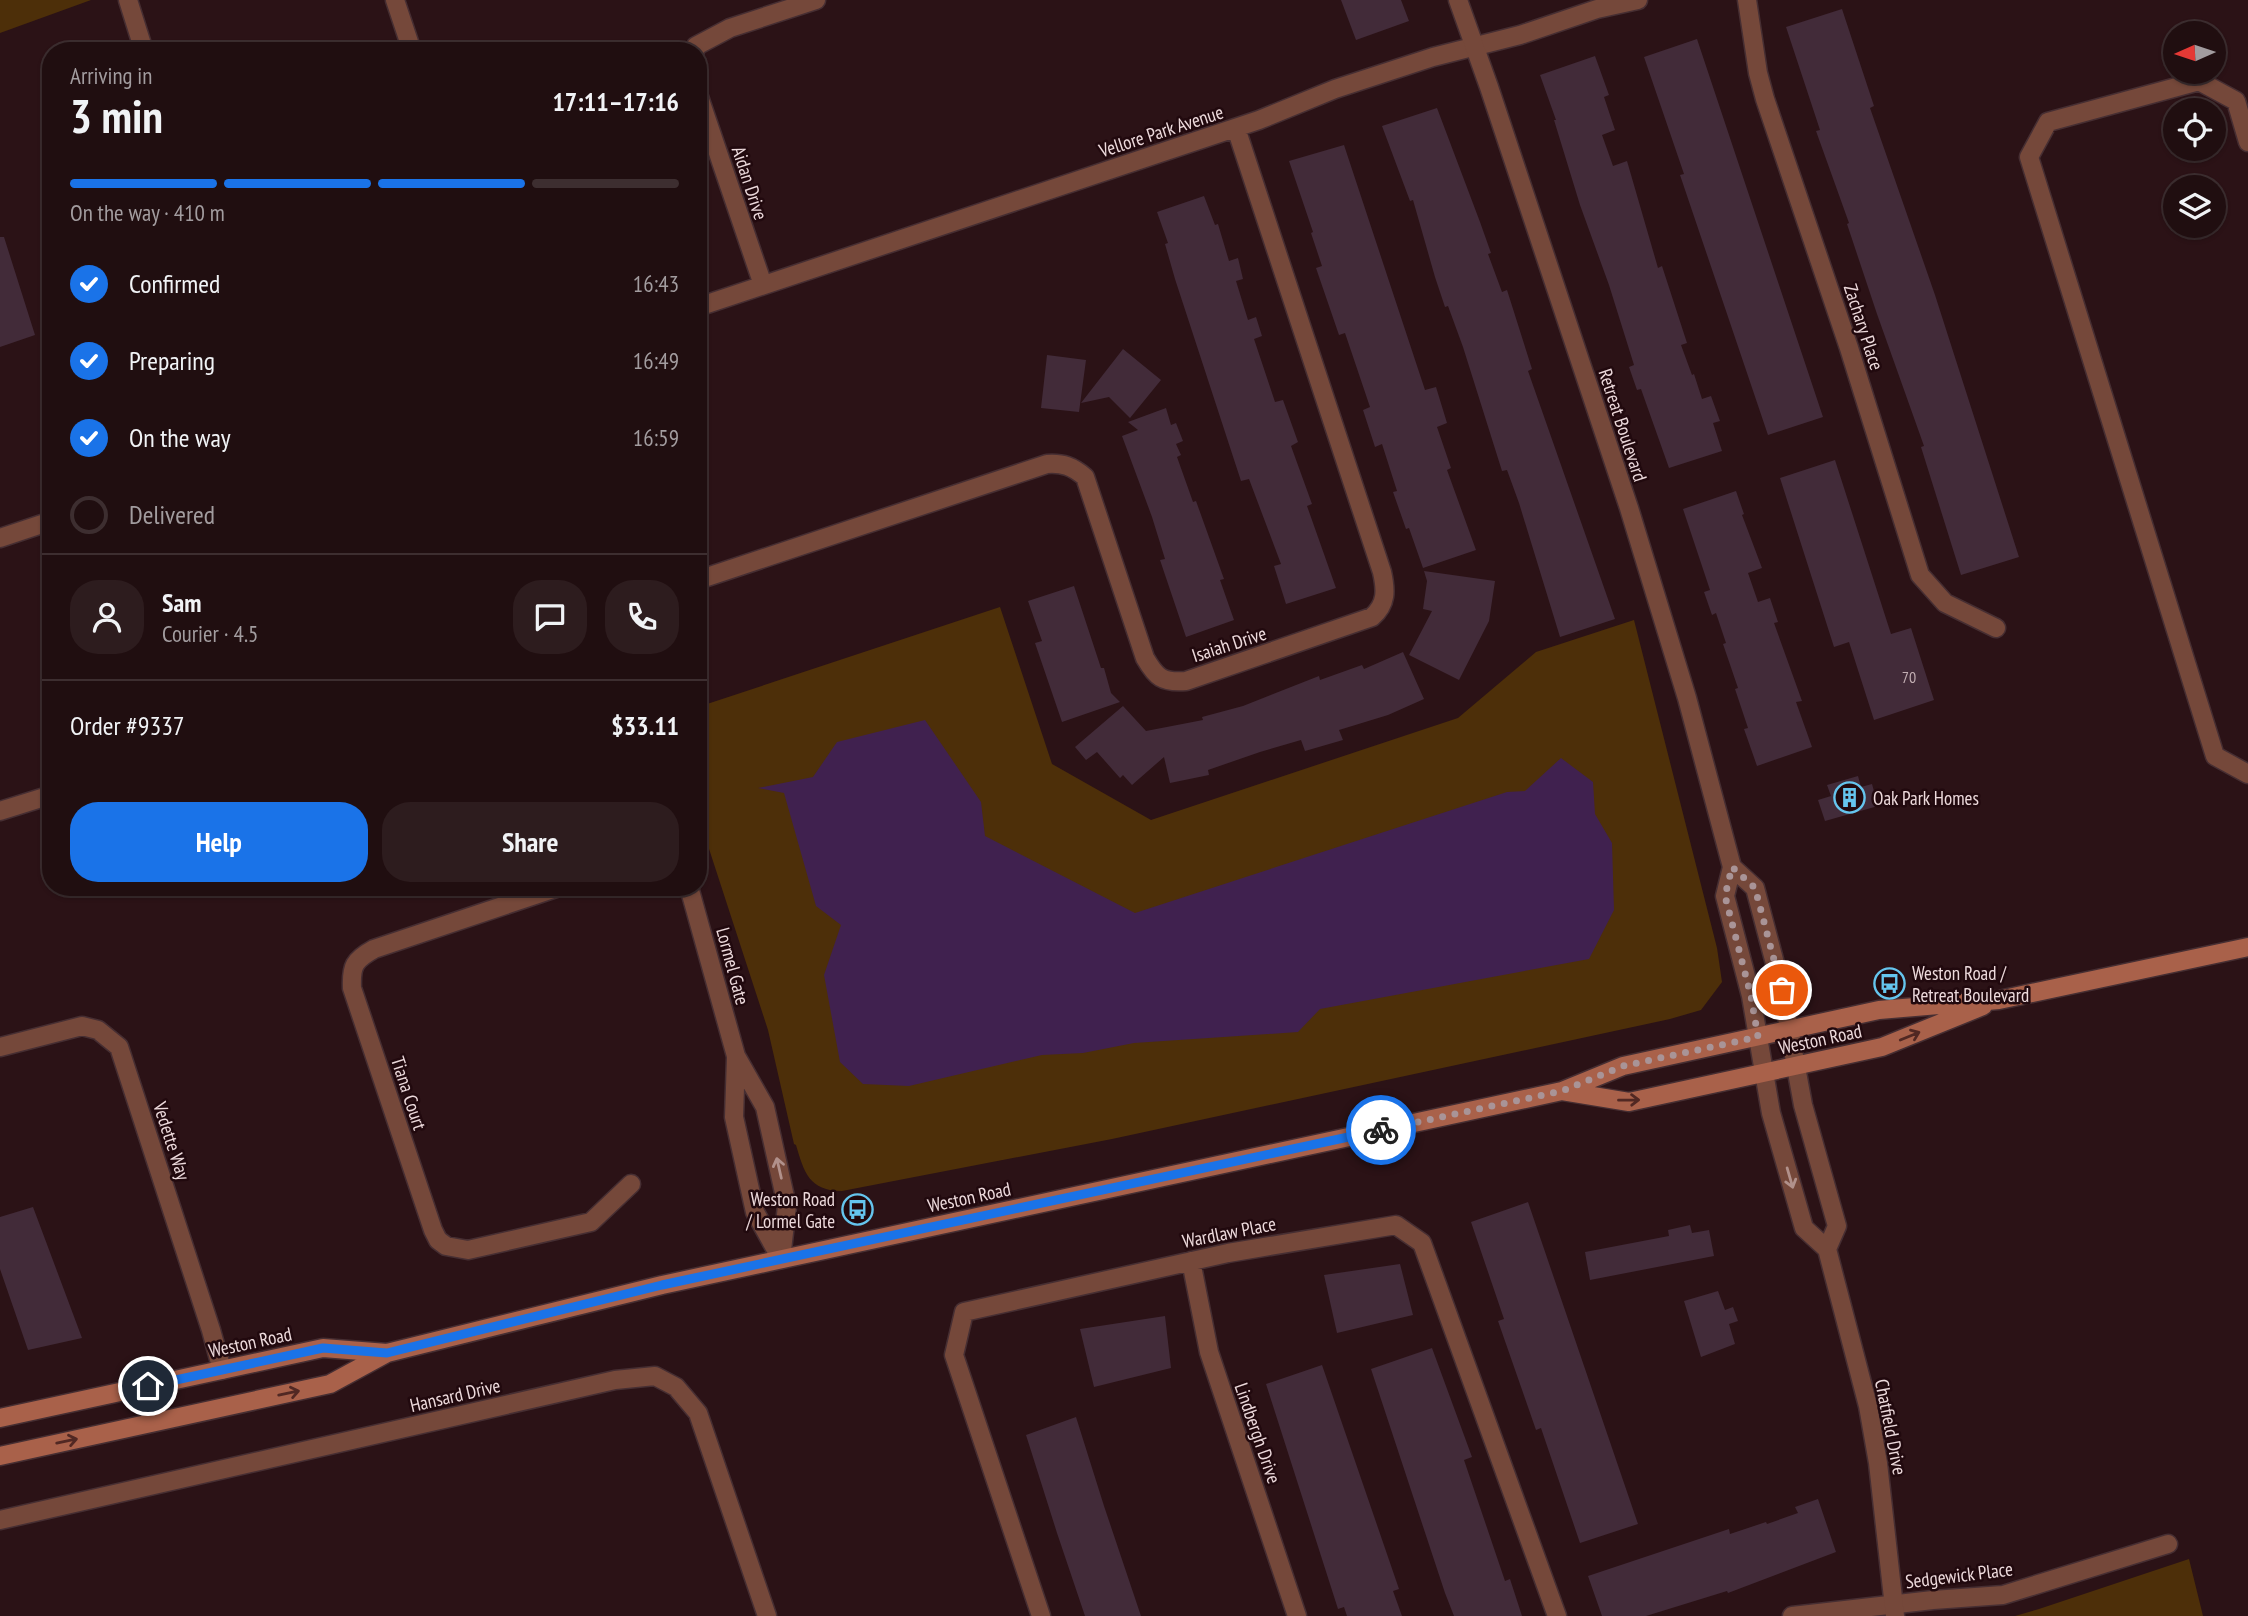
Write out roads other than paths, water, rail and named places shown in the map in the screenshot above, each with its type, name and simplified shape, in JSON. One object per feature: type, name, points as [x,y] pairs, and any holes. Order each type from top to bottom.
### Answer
[{"type":"main road","name":"Weston Road","points":[[0,1456],[330,1384],[387,1353],[662,1285],[1562,1091],[1623,1066],[1879,1010],[1999,1000],[2248,947]]},
{"type":"main road","name":"Weston Road","points":[[1562,1091],[1629,1102],[1882,1047],[1999,1000]]},
{"type":"main road","name":"Weston Road","points":[[0,1418],[323,1348],[387,1353]]},
{"type":"street","points":[[128,0],[141,42]]},
{"type":"street","points":[[395,0],[409,42]]},
{"type":"street","points":[[704,42],[730,29],[816,0]]},
{"type":"street","name":"Retreat Boulevard","points":[[1458,0],[1665,621],[1732,867],[1725,896],[1751,996],[1758,1037]]},
{"type":"street","name":"Vellore Park Avenue","points":[[707,304],[1236,128],[1335,89],[1433,57],[1520,35],[1597,9],[1638,0]]},
{"type":"street","name":"Zachary Place","points":[[1747,0],[1758,73],[1765,99],[1849,348],[1920,575],[1945,603],[1996,628]]},
{"type":"street","points":[[2248,142],[2235,100],[2199,81],[2048,122],[2029,158],[2215,756],[2248,774]]},
{"type":"street","name":"Aidan Drive","points":[[707,120],[763,285]]},
{"type":"street","name":"Isaiah Drive","points":[[707,577],[1046,464],[1059,464],[1073,467],[1085,477],[1145,658],[1154,674],[1164,679],[1173,682],[1185,681],[1372,617],[1379,611],[1384,600],[1382,572],[1236,128]]},
{"type":"street","points":[[0,538],[42,524]]},
{"type":"street","points":[[0,811],[42,798]]},
{"type":"street","name":"Retreat Boulevard","points":[[1732,867],[1755,888],[1782,990],[1796,1066]]},
{"type":"street","name":"Tiana Court","points":[[532,896],[374,949],[354,964],[352,988],[429,1219],[439,1240],[446,1246],[468,1250],[591,1222],[631,1184]]},
{"type":"street","name":"Lormel Gate","points":[[692,896],[736,1056],[765,1107],[788,1206],[781,1259]]},
{"type":"street","name":"Vedette Way","points":[[0,1047],[82,1026],[98,1030],[119,1047],[222,1370]]},
{"type":"street","name":"Chatfield Drive","points":[[1758,1037],[1770,1113],[1804,1228],[1827,1249],[1868,1406],[1878,1463],[1894,1610]]},
{"type":"street","name":"Lormel Gate","points":[[736,1056],[734,1117],[755,1212],[781,1259]]},
{"type":"street","name":"Chatfield Drive","points":[[1796,1066],[1803,1105],[1837,1226],[1827,1249]]},
{"type":"street","name":"Wardlaw Place","points":[[1041,1616],[954,1354],[964,1312],[1191,1261],[1395,1225],[1422,1243],[1557,1616]]},
{"type":"street","name":"Lindbergh Drive","points":[[1191,1261],[1209,1352],[1297,1616]]},
{"type":"street","name":"Hansard Drive","points":[[0,1520],[615,1380],[656,1376],[676,1387],[698,1413],[767,1616]]},
{"type":"street","name":"Sedgewick Place","points":[[1792,1616],[1894,1610],[2003,1595],[2168,1544]]},
{"type":"place","name":"Oak Park Homes","points":[[1850,798]]},
{"type":"place","name":"Weston Road / Retreat Boulevard","points":[[1889,984]]},
{"type":"place","name":"Weston Road / Lormel Gate","points":[[858,1210]]}]
